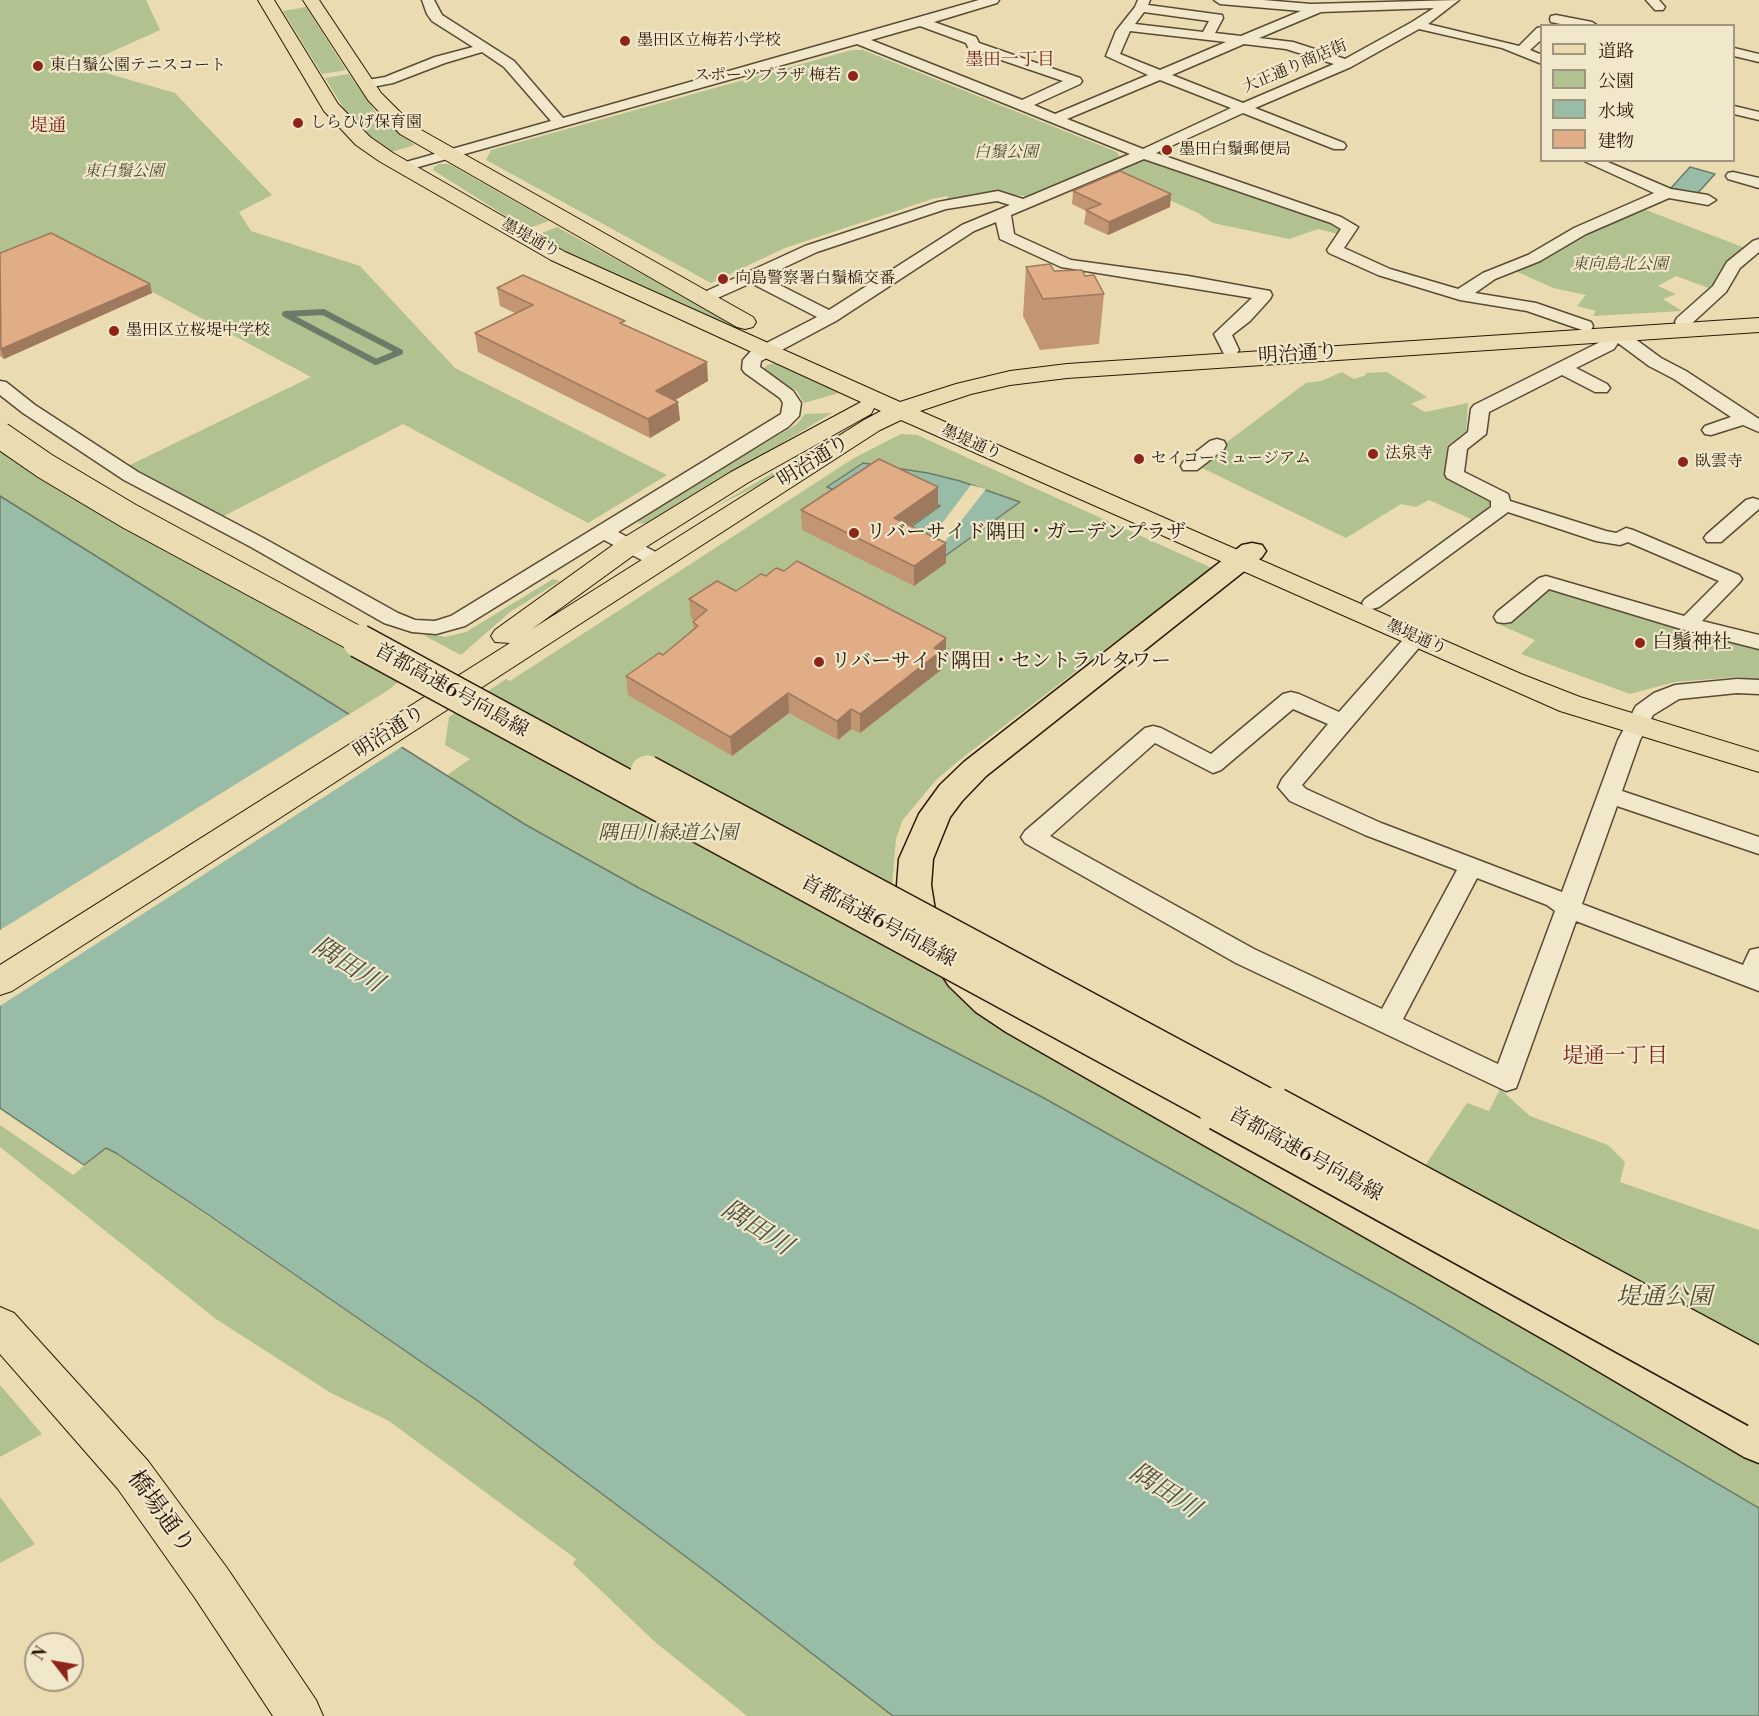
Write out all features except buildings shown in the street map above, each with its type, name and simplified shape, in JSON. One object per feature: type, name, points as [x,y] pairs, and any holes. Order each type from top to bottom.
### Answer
[{"type":"highway","name":"首都高速6号向島線","points":[[0,408],[81,463],[141,499],[326,603],[727,814],[1759,1370]]},
{"type":"highway","name":"首都高速6号向島線","points":[[0,435],[45,466],[129,516],[1021,999],[1759,1406]]},
{"type":"highway","points":[[1237,563],[975,769],[940,807],[924,835],[916,859],[914,885],[918,910],[929,939],[948,965],[966,983],[1019,1022],[1579,1338],[1759,1443]]},
{"type":"highway","points":[[1458,1208],[1759,1347]]},
{"type":"main road","name":"墨堤通り","points":[[266,0],[340,118],[363,141],[558,256],[773,346],[898,402],[1237,563],[1570,704],[1759,746]]},
{"type":"main road","name":"墨堤通り","points":[[311,0],[367,84],[394,119],[447,154],[704,299],[773,346]]},
{"type":"main road","name":"明治通り","points":[[0,982],[416,706],[487,649],[629,546],[740,477],[815,434],[898,402],[971,375],[1034,364],[1759,316]]},
{"type":"main road","name":"明治通り","points":[[0,956],[658,561],[872,425],[898,402],[1010,378],[1067,371],[1759,325]]},
{"type":"main road","name":"墨堤通り","points":[[1237,563],[1372,603],[1521,669],[1594,697],[1640,718],[1759,762]]},
{"type":"main road","name":"橋場通り","points":[[0,1326],[108,1444],[139,1482],[211,1583],[300,1716]]},
{"type":"street","points":[[429,0],[433,14],[437,18],[509,64],[559,122]]},
{"type":"street","points":[[937,0],[959,10]]},
{"type":"street","points":[[404,167],[993,0]]},
{"type":"street","points":[[1220,0],[1319,8],[1380,7],[1452,1]]},
{"type":"street","name":"大正通り商店街","points":[[773,346],[830,317],[948,239],[1003,212],[1143,154],[1244,107],[1346,64],[1417,25],[1452,1]]},
{"type":"street","points":[[1207,36],[1217,18],[1143,4],[1126,27],[1113,56],[1339,146]]},
{"type":"street","points":[[1551,22],[1563,6]]},
{"type":"street","points":[[1054,119],[1319,8]]},
{"type":"street","points":[[920,21],[971,40],[974,46],[1075,81],[1021,105]]},
{"type":"street","points":[[1551,22],[1572,24]]},
{"type":"street","points":[[1417,25],[1506,45],[1540,59]]},
{"type":"street","points":[[1126,27],[1288,45],[1346,64]]},
{"type":"street","points":[[1521,51],[1540,33]]},
{"type":"street","points":[[858,40],[1143,154],[1336,220],[1350,227],[1335,250],[1384,272],[1460,295],[1530,307],[1586,327]]},
{"type":"street","points":[[367,84],[388,80],[440,60],[483,48]]},
{"type":"street","points":[[1735,52],[1759,58]]},
{"type":"street","points":[[946,77],[998,55]]},
{"type":"street","points":[[1746,113],[1759,99]]},
{"type":"street","points":[[1594,162],[1667,193],[1694,200],[1708,200]]},
{"type":"street","points":[[1733,176],[1759,183]]},
{"type":"street","points":[[1460,295],[1489,276],[1534,258],[1580,231],[1667,193]]},
{"type":"street","points":[[704,299],[750,276],[833,241],[944,205],[998,196],[1023,204]]},
{"type":"street","points":[[1003,212],[1006,236],[1067,264],[1188,281],[1264,295],[1244,317],[1223,334],[1230,350]]},
{"type":"street","points":[[1683,322],[1720,290],[1733,265],[1759,244]]},
{"type":"street","points":[[750,276],[830,317]]},
{"type":"street","points":[[1372,603],[1500,509],[1501,498],[1454,474],[1458,447],[1478,434],[1480,410],[1608,345],[1617,334],[1655,362],[1680,375],[1752,423]]},
{"type":"street","points":[[0,386],[29,409],[131,476],[258,543],[391,618],[412,626],[436,628],[458,621],[782,423],[790,416],[792,403],[787,395],[751,369],[752,360],[773,346]]},
{"type":"street","points":[[1563,368],[1601,388]]},
{"type":"street","points":[[1711,430],[1752,423]]},
{"type":"street","points":[[1190,466],[1217,445]]},
{"type":"street","points":[[1501,504],[1603,537],[1620,539],[1626,534],[1732,579],[1688,624]]},
{"type":"street","points":[[1714,538],[1753,504]]},
{"type":"street","points":[[604,532],[658,561]]},
{"type":"street","points":[[1504,616],[1546,582],[1688,624],[1759,642]]},
{"type":"street","points":[[1416,638],[1293,779],[1290,787],[1298,795],[1372,829],[1556,899],[1568,908],[1756,972]]},
{"type":"street","points":[[1343,722],[1291,699],[1213,765],[1153,733],[1033,837],[1206,936],[1506,1080],[1609,795],[1640,718],[1662,698],[1676,692],[1737,686],[1759,687]]},
{"type":"street","points":[[1609,795],[1759,846]]},
{"type":"street","points":[[1387,1024],[1471,867]]},
{"type":"green space","name":"東白鬚公園","points":[[0,0],[146,0],[160,30],[98,58],[106,73],[175,93],[272,195],[239,212],[251,231],[360,266],[455,368],[667,475],[588,523],[403,424],[222,517],[128,466],[311,377],[91,259],[0,259]]},
{"type":"green space","points":[[306,7],[346,70],[322,74],[283,11]]},
{"type":"green space","name":"白鬚公園","points":[[852,50],[863,50],[1117,152],[1120,158],[1026,196],[1004,194],[947,200],[948,196],[932,199],[785,248],[711,283],[486,160],[491,150]]},
{"type":"green space","points":[[349,74],[377,114],[415,145],[391,152],[370,136],[346,112],[325,78]]},
{"type":"green space","points":[[1147,158],[1338,223],[1342,228],[1338,234],[1318,229],[1289,239],[1213,223],[1198,213],[1112,174]]},
{"type":"green space","points":[[439,164],[449,164],[549,221],[526,229],[433,170]]},
{"type":"green space","name":"東向島北公園","points":[[1641,208],[1745,248],[1725,263],[1714,290],[1676,276],[1658,286],[1676,294],[1663,299],[1682,311],[1593,316],[1596,311],[1577,306],[1586,295],[1553,288],[1511,269]]},
{"type":"green space","points":[[557,227],[733,324],[728,327],[576,258],[534,236]]},
{"type":"green space","points":[[775,363],[839,393],[804,403],[797,391],[763,370],[767,365]]},
{"type":"green space","points":[[1342,372],[1354,379],[1366,373],[1387,372],[1427,397],[1411,404],[1425,412],[1468,403],[1466,431],[1447,446],[1449,458],[1445,476],[1488,499],[1493,508],[1473,520],[1429,500],[1416,507],[1401,504],[1346,538],[1196,465],[1306,383],[1321,381]]},
{"type":"green space","points":[[832,413],[647,524],[638,523],[641,518],[797,424],[805,414]]},
{"type":"green space","points":[[0,422],[25,442],[136,510],[419,666],[387,691],[348,715],[0,496]]},
{"type":"green space","points":[[855,424],[859,425],[781,474],[713,508]]},
{"type":"green space","points":[[901,434],[917,435],[1212,568],[936,780],[902,821],[896,839],[892,887],[1542,1302],[1573,1242],[1462,1194],[1420,1173],[1467,1103],[1489,1111],[1500,1089],[1530,1116],[1608,1145],[1625,1162],[1620,1182],[1759,1230],[1759,1508],[1631,1434],[639,888],[526,825],[446,776],[470,759],[445,745],[449,717],[506,679],[510,681],[854,458]]},
{"type":"green space","points":[[553,579],[560,581],[510,612],[461,655],[425,636],[424,632],[445,637],[466,632]]},
{"type":"green space","name":"白鬚神社","points":[[1552,588],[1759,646],[1759,680],[1738,677],[1675,682],[1630,694],[1521,654],[1535,640],[1498,624],[1545,589]]},
{"type":"green space","points":[[0,1125],[73,1175],[106,1148],[116,1153],[478,1401],[709,1574],[893,1716],[747,1716],[655,1642],[573,1564],[576,1559],[389,1421],[331,1393],[216,1319],[0,1147]]},
{"type":"green space","points":[[0,1385],[42,1434],[0,1457]]},
{"type":"green space","points":[[0,1497],[35,1544],[0,1563]]},
{"type":"water","points":[[1690,167],[1715,174],[1696,195],[1671,188]]},
{"type":"water","points":[[863,463],[928,473],[960,481],[1020,502],[941,559],[897,537],[940,506],[878,477],[847,496],[827,487]]},
{"type":"water","name":"隅田川","points":[[0,496],[526,825],[639,888],[1042,1097],[1414,1305],[1759,1508],[1759,1716],[893,1716],[709,1574],[478,1401],[207,1214],[116,1153],[106,1148],[84,1165],[0,1108]]},
{"type":"pier","points":[[971,485],[986,489],[933,557],[921,551]]},
{"type":"pier","points":[[351,713],[403,746],[0,1006],[0,930]]},
{"type":"waterway","points":[[323,312],[400,352],[376,362],[285,314],[323,312]]},
{"type":"place","name":"墨田区立梅若小学校","points":[[625,41]]},
{"type":"place","name":"東白鬚公園テニスコート","points":[[38,66]]},
{"type":"place","name":"スポーツプラザ 梅若","points":[[853,76]]},
{"type":"place","name":"しらひげ保育園","points":[[298,123]]},
{"type":"place","name":"墨田白鬚郵便局","points":[[1167,150]]},
{"type":"place","name":"向島警察署白鬚橋交番","points":[[723,279]]},
{"type":"place","name":"墨田区立桜堤中学校","points":[[114,331]]},
{"type":"place","name":"法泉寺","points":[[1373,454]]},
{"type":"place","name":"セイコーミュージアム","points":[[1139,459]]},
{"type":"place","name":"臥雲寺","points":[[1683,462]]},
{"type":"place","name":"リバーサイド隅田・ガーデンプラザ","points":[[854,533]]},
{"type":"place","name":"白鬚神社","points":[[1640,643]]},
{"type":"place","name":"リバーサイド隅田・セントラルタワー","points":[[819,662]]},
{"type":"district","name":"墨田一丁目","points":[[1010,61]]},
{"type":"district","name":"堤通","points":[[48,127]]},
{"type":"district","name":"堤通一丁目","points":[[1615,1057]]},
{"type":"park label","name":"隅田川緑道公園","points":[[668,834]]},
{"type":"park label","name":"堤通公園","points":[[1664,1298]]}]
